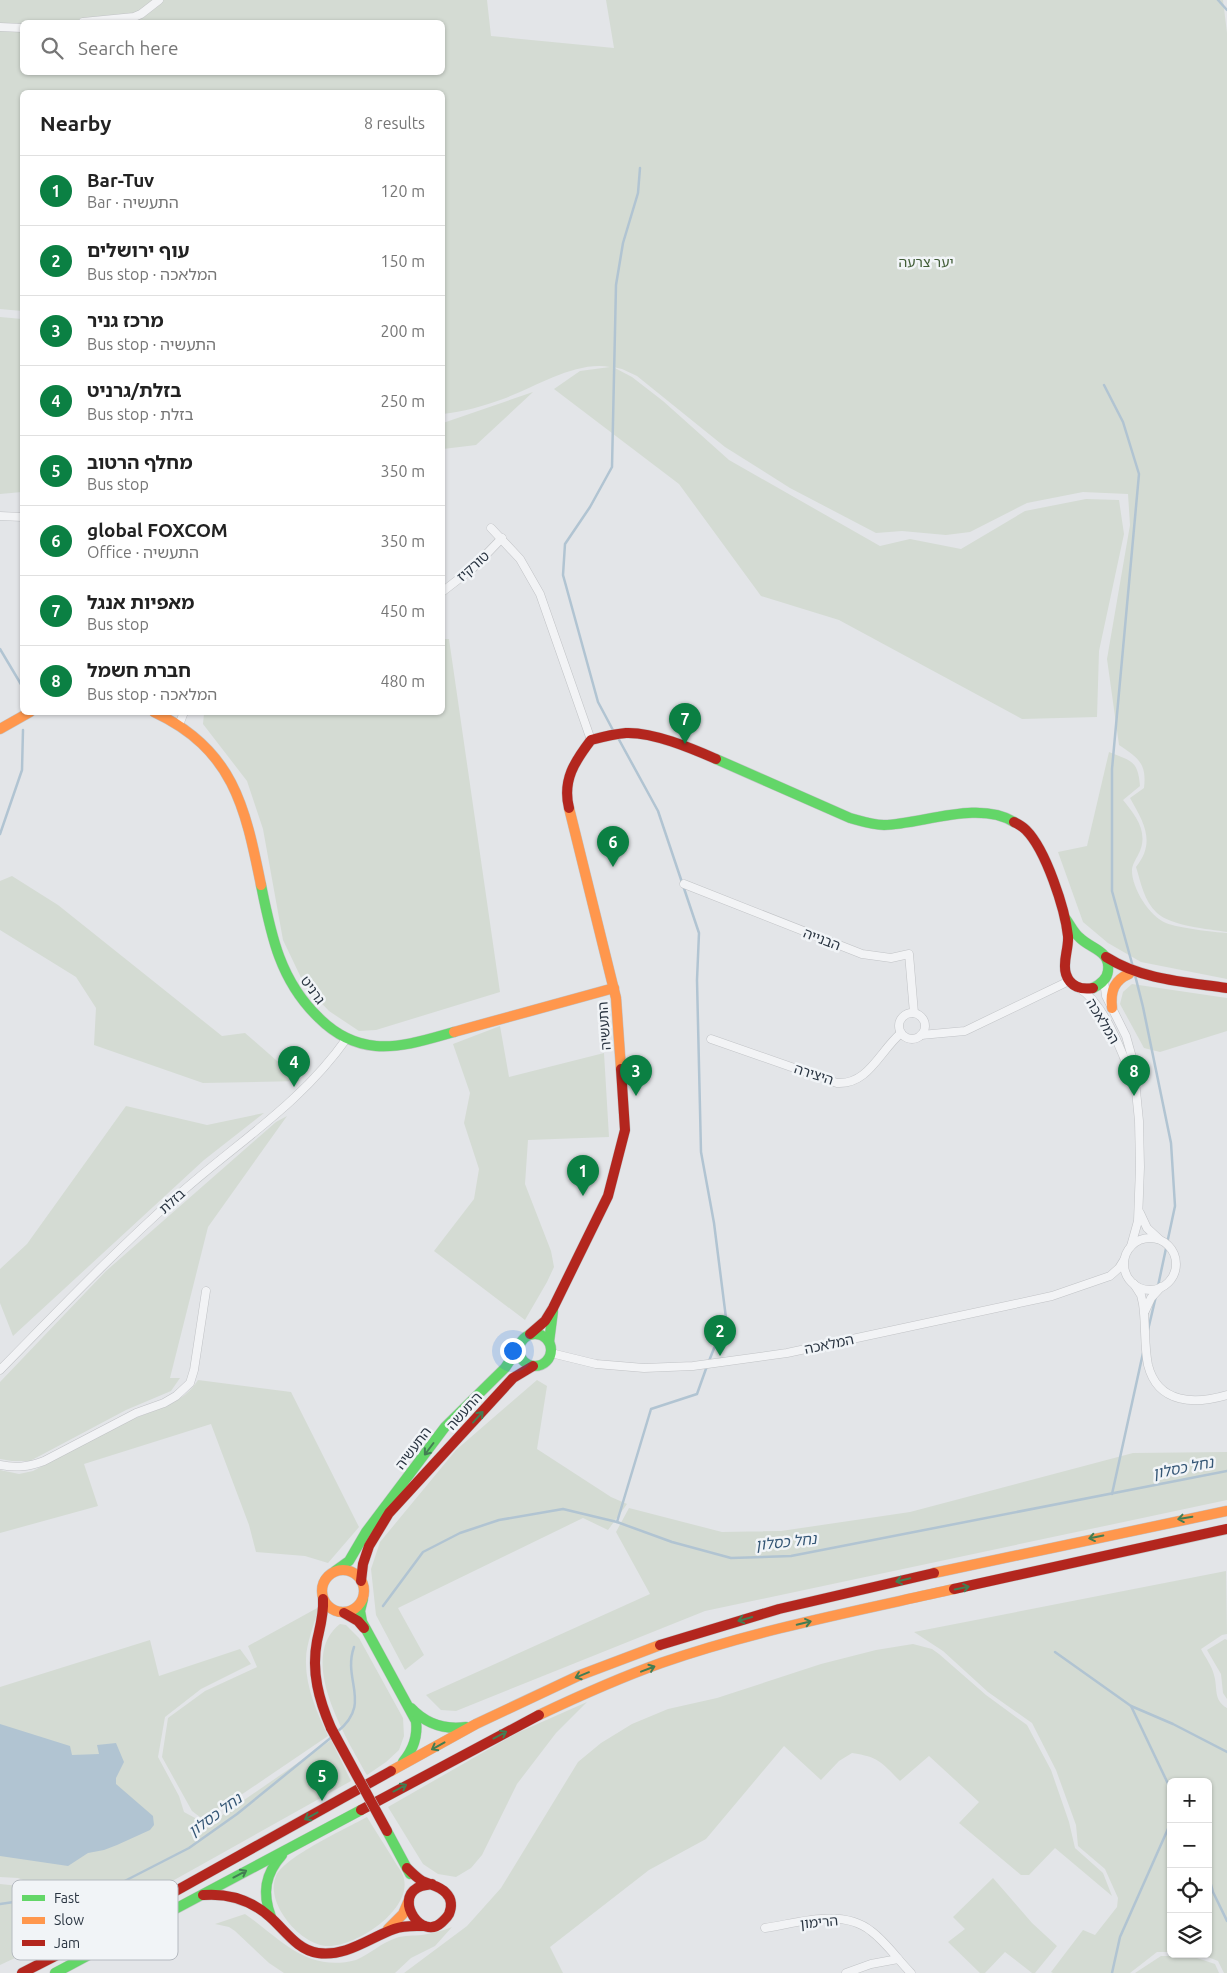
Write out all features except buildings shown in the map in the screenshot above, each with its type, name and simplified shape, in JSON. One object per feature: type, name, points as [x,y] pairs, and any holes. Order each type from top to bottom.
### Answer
[{"type":"main road","points":[[0,729],[25,715]]},
{"type":"main road","name":"גרניט","points":[[160,715],[179,725],[213,755],[234,788],[246,818],[271,930],[284,971],[306,1007],[320,1021],[337,1033],[374,1046],[396,1046],[614,988]]},
{"type":"main road","points":[[591,740],[627,733],[650,736],[667,741],[850,818],[868,823],[882,825],[901,824],[978,812],[1004,817],[1026,830],[1040,849],[1065,918],[1068,938],[1065,972],[1069,981],[1079,988],[1094,988],[1104,980],[1117,975],[1144,974]]},
{"type":"main road","name":"התעשיה","points":[[530,1334],[545,1321],[553,1308],[608,1196],[625,1130],[622,1069],[614,988],[568,803],[568,781],[574,763],[591,740]]},
{"type":"main road","points":[[1065,918],[1078,937],[1099,949],[1106,957],[1120,966],[1144,974],[1227,988]]},
{"type":"main road","points":[[1066,958],[1073,950],[1079,947],[1092,946]]},
{"type":"main road","points":[[1104,980],[1108,967],[1106,957]]},
{"type":"main road","points":[[1112,1008],[1110,997],[1113,986],[1119,978],[1129,974]]},
{"type":"main road","name":"התעשיה","points":[[549,1342],[553,1308]]},
{"type":"main road","points":[[530,1334],[541,1335],[549,1342],[551,1353],[543,1364],[533,1366],[523,1362],[519,1353],[519,1347],[523,1339],[530,1334]]},
{"type":"main road","name":"התעשיה","points":[[335,1571],[349,1561],[368,1529],[446,1427],[505,1368],[519,1347]]},
{"type":"main road","name":"התעשה","points":[[362,1581],[362,1564],[369,1546],[389,1513],[513,1378],[533,1366]]},
{"type":"main road","points":[[178,1889],[476,1724],[578,1676],[678,1638],[779,1609],[962,1566],[1227,1511]]},
{"type":"main road","points":[[178,1908],[530,1719],[582,1694],[661,1663],[743,1638],[1227,1529]]},
{"type":"main road","points":[[1075,1563],[1227,1539]]},
{"type":"main road","points":[[366,1631],[360,1613],[364,1590],[362,1581],[358,1576],[349,1571],[335,1571],[323,1582],[322,1589],[323,1615],[314,1662],[320,1700],[331,1728],[407,1868],[413,1884],[405,1911],[398,1920],[381,1934]]},
{"type":"main road","points":[[323,1598],[330,1608],[358,1621],[366,1631],[416,1721],[416,1739],[412,1751],[399,1767]]},
{"type":"main road","points":[[318,1634],[330,1618],[356,1608],[363,1599]]},
{"type":"main road","points":[[407,1703],[419,1716],[438,1726],[460,1728],[476,1724]]},
{"type":"main road","points":[[271,1918],[264,1893],[266,1878],[279,1858],[295,1844]]},
{"type":"main road","points":[[198,1897],[217,1894],[238,1898],[254,1905],[271,1918],[294,1942],[311,1952],[320,1954],[338,1953],[403,1925],[430,1927],[440,1924],[447,1918],[451,1908],[446,1892],[441,1888],[418,1879],[407,1868]]},
{"type":"main road","points":[[424,1926],[415,1921],[411,1916],[408,1906],[409,1898],[419,1887],[432,1884]]},
{"type":"main road","points":[[22,1973],[47,1960]]},
{"type":"main road","points":[[55,1973],[79,1960]]},
{"type":"street","points":[[103,20],[134,17],[159,0]]},
{"type":"street","points":[[0,27],[20,28]]},
{"type":"street","points":[[0,516],[20,517]]},
{"type":"street","points":[[491,528],[502,538],[526,567],[540,594],[591,740]]},
{"type":"street","name":"טורקיז","points":[[445,590],[473,568],[502,538]]},
{"type":"street","points":[[179,725],[183,715]]},
{"type":"street","name":"הבנייה","points":[[684,884],[862,954],[891,958],[909,954],[914,1013]]},
{"type":"street","name":"המלאכה","points":[[1104,980],[1105,992],[1130,1046],[1140,1132],[1139,1210],[1136,1232],[1131,1246]]},
{"type":"street","points":[[921,1035],[925,1027],[925,1022],[921,1016],[908,1013],[900,1020],[901,1033],[912,1039],[921,1035],[965,1031],[1069,981]]},
{"type":"street","name":"המלאכה","points":[[1079,988],[1091,999],[1108,1026],[1135,1086]]},
{"type":"street","name":"היצירה","points":[[711,1039],[837,1082],[845,1083],[852,1082],[866,1073],[883,1051],[901,1033]]},
{"type":"street","name":"בזלת","points":[[0,1370],[153,1217],[298,1096],[330,1062],[347,1038]]},
{"type":"street","name":"המלאכה","points":[[1139,1210],[1147,1228],[1160,1240]]},
{"type":"street","points":[[1144,1315],[1151,1298],[1171,1278],[1176,1263],[1170,1248],[1160,1240],[1145,1238],[1131,1246],[1124,1260],[1126,1273],[1142,1298],[1148,1365],[1151,1373],[1160,1387],[1174,1397],[1191,1401],[1227,1395]]},
{"type":"street","name":"המלאכה","points":[[551,1353],[596,1364],[644,1368],[693,1366],[787,1353],[1029,1302],[1103,1279],[1114,1273],[1124,1260]]},
{"type":"street","name":"המלאכה","points":[[1103,1279],[1117,1278],[1133,1283]]},
{"type":"street","points":[[1133,1283],[1148,1289],[1162,1286]]},
{"type":"street","points":[[0,1465],[13,1468],[30,1466],[44,1461],[136,1413],[164,1403],[184,1390],[190,1383],[194,1370],[206,1291]]},
{"type":"street","name":"הרימון","points":[[765,1928],[822,1920],[839,1919],[853,1921],[873,1932],[911,1973]]},
{"type":"street","points":[[846,1973],[871,1964],[898,1959]]},
{"type":"green space","name":"יער צרעה","points":[[0,0],[487,0],[491,36],[614,48],[606,0],[1223,0],[1227,33],[1227,932],[1180,924],[1157,913],[1146,897],[1136,867],[1142,858],[1147,841],[1140,816],[1130,798],[1144,788],[1145,780],[1140,762],[1119,745],[1107,659],[1130,525],[1128,494],[1083,492],[1027,503],[970,532],[946,535],[902,531],[876,533],[790,488],[725,447],[637,376],[613,367],[632,377],[663,401],[729,460],[880,546],[910,539],[961,549],[1025,511],[1086,499],[1119,500],[1124,534],[1099,651],[1097,717],[1022,719],[839,620],[761,596],[679,484],[554,389],[580,371],[610,367],[597,366],[569,371],[496,402],[445,414],[445,90],[20,90],[20,311],[0,309]]},
{"type":"green space","points":[[0,317],[20,319],[20,492],[0,494]]},
{"type":"green space","points":[[533,392],[476,445],[445,449],[445,422]]},
{"type":"green space","points":[[445,639],[449,639],[500,992],[376,1030],[359,1031],[329,1011],[305,986],[283,940],[263,829],[247,781],[203,724],[204,715],[445,715]]},
{"type":"green space","points":[[1109,752],[1123,757],[1132,763],[1139,777],[1140,786],[1123,800],[1141,828],[1141,848],[1132,869],[1132,876],[1142,900],[1153,914],[1171,925],[1227,933],[1227,979],[1141,962],[1108,943],[1083,922],[1058,852],[1087,846]]},
{"type":"green space","points":[[12,876],[58,905],[222,1036],[245,1033],[300,1081],[203,1083],[94,1045],[96,1008],[76,977],[0,930],[0,881]]},
{"type":"green space","points":[[1132,984],[1227,998],[1227,1031],[1160,1052],[1144,1048],[1120,1004],[1123,992]]},
{"type":"green space","points":[[500,1026],[509,1077],[604,1053],[609,1137],[528,1140],[525,1184],[551,1251],[554,1267],[525,1320],[434,1251],[474,1199],[479,1169],[464,1123],[470,1093],[453,1044]]},
{"type":"green space","points":[[126,1106],[207,1125],[264,1113],[204,1160],[13,1336],[0,1303],[0,1269],[27,1244]]},
{"type":"green space","points":[[287,1116],[208,1227],[170,1378],[180,1378],[171,1391],[126,1410],[30,1461],[0,1459],[0,1382],[106,1271],[276,1122]]},
{"type":"green space","points":[[198,1380],[291,1392],[359,1527],[328,1563],[305,1556],[256,1552],[249,1525],[211,1424],[84,1464],[98,1506],[0,1533],[0,1470],[19,1474],[33,1471],[120,1425],[178,1400]]},
{"type":"green space","points":[[537,1380],[547,1386],[537,1449],[611,1497],[627,1504],[608,1530],[583,1518],[398,1608],[424,1655],[405,1670],[376,1615],[371,1569],[380,1542],[456,1450]]},
{"type":"green space","points":[[1227,1452],[1227,1500],[705,1611],[456,1711],[441,1710],[426,1695],[650,1594],[616,1532],[629,1508],[722,1532],[781,1531],[910,1512],[1133,1453]]},
{"type":"green space","points":[[1226,1571],[1227,1634],[1222,1635],[1201,1649],[1213,1672],[1218,1697],[1227,1708],[1227,1973],[1224,1973],[1218,1961],[1210,1958],[1212,1958],[1212,1778],[1167,1778],[1167,1952],[1157,1952],[1130,1973],[1051,1972],[1083,1930],[1095,1935],[1117,1907],[1118,1898],[1105,1869],[1078,1846],[1076,1825],[1056,1770],[1032,1723],[988,1692],[943,1651],[914,1632]]},
{"type":"green space","points":[[319,1607],[307,1647],[306,1669],[312,1699],[328,1736],[204,1820],[192,1811],[162,1757],[168,1718],[205,1691],[257,1667],[248,1646]]},
{"type":"green space","points":[[340,1624],[346,1625],[359,1638],[403,1718],[404,1736],[399,1750],[367,1775],[338,1720],[324,1677],[323,1657],[328,1639]]},
{"type":"green space","points":[[1225,1639],[1227,1640],[1227,1699],[1223,1693],[1221,1674],[1207,1650]]},
{"type":"green space","points":[[150,1640],[159,1676],[240,1649],[251,1664],[201,1689],[165,1717],[158,1757],[179,1796],[184,1812],[208,1825],[331,1740],[351,1781],[174,1880],[23,1880],[0,1877],[0,1687]]},
{"type":"green space","points":[[913,1644],[932,1649],[986,1695],[1027,1725],[1051,1770],[1069,1822],[1075,1848],[1103,1873],[1112,1896],[1055,1848],[1029,1875],[1021,1875],[959,1823],[979,1802],[929,1756],[900,1781],[879,1761],[868,1756],[852,1753],[839,1761],[821,1780],[784,1746],[706,1839],[649,1870],[550,1947],[563,1973],[404,1973],[467,1926],[501,1888],[578,1762],[601,1743],[632,1724],[668,1709],[717,1698],[821,1664],[876,1650]]},
{"type":"green space","points":[[587,1702],[556,1733],[517,1784],[482,1855],[471,1868],[456,1877],[438,1874],[423,1864],[388,1807],[517,1733]]},
{"type":"green space","points":[[367,1817],[402,1872],[404,1891],[399,1903],[391,1914],[367,1933],[341,1944],[329,1946],[318,1944],[297,1931],[280,1910],[275,1898],[276,1876],[281,1868],[303,1852]]},
{"type":"green space","points":[[993,1878],[1032,1923],[1057,1946],[1035,1973],[1032,1973],[1005,1952],[985,1973],[980,1973],[948,1942],[965,1929],[953,1917]]},
{"type":"green space","points":[[0,1884],[12,1885],[12,1959],[0,1965]]},
{"type":"green space","points":[[245,1914],[282,1943],[295,1951],[322,1962],[338,1963],[356,1960],[396,1938],[426,1934],[452,1927],[435,1946],[411,1958],[395,1973],[284,1973],[269,1963],[235,1931],[229,1927],[215,1924]]},
{"type":"green space","points":[[1161,1956],[1167,1956],[1167,1958],[1197,1958],[1215,1964],[1219,1973],[1135,1973]]},
{"type":"water","points":[[0,1724],[70,1746],[72,1755],[99,1754],[97,1745],[116,1743],[124,1762],[116,1778],[116,1784],[153,1816],[154,1825],[150,1830],[117,1845],[88,1853],[68,1866],[0,1856]]},
{"type":"waterway","points":[[1218,0],[1227,10]]},
{"type":"waterway","points":[[614,732],[598,702],[563,575],[565,544],[590,507],[612,467],[616,285],[623,243],[638,193],[640,168]]},
{"type":"waterway","points":[[1104,385],[1123,422],[1139,474],[1112,769],[1112,891],[1133,967]]},
{"type":"waterway","points":[[0,649],[20,683]]},
{"type":"waterway","points":[[0,834],[22,770],[23,730]]},
{"type":"waterway","points":[[617,736],[658,811],[699,933],[697,980],[701,1152],[714,1223],[726,1318],[709,1361]]},
{"type":"waterway","points":[[1135,975],[1171,1143],[1175,1206],[1158,1286]]},
{"type":"waterway","points":[[1148,1330],[1156,1296]]},
{"type":"waterway","points":[[1112,1494],[1143,1353]]},
{"type":"waterway","points":[[617,1522],[651,1409],[697,1394],[707,1366]]},
{"type":"waterway","name":"נחל כסלון","points":[[383,1606],[423,1552],[460,1533],[499,1520],[563,1509],[617,1522],[672,1542],[731,1558],[791,1556],[1227,1471]]},
{"type":"waterway","name":"נחל כסלון","points":[[337,1732],[348,1721],[353,1711],[355,1701],[351,1659],[354,1647]]},
{"type":"waterway","points":[[1055,1652],[1131,1706],[1173,1724],[1227,1752]]},
{"type":"waterway","points":[[1131,1706],[1167,1782]]},
{"type":"waterway","name":"נחל כסלון","points":[[127,1880],[189,1848],[237,1814],[333,1736]]},
{"type":"waterway","points":[[1112,1973],[1120,1937],[1171,1823]]},
{"type":"waterway","points":[[1212,1888],[1227,1921]]},
{"type":"waterway","name":"נחל כסלון","points":[[0,1904],[12,1902]]},
{"type":"traffic: fast","points":[[716,759],[850,818],[871,824],[899,824],[968,813],[1000,816],[1014,822]]},
{"type":"traffic: fast","points":[[261,885],[273,939],[286,973],[306,1004],[331,1028],[352,1040],[376,1046],[406,1044],[454,1032]]},
{"type":"traffic: fast","points":[[1065,918],[1077,935],[1103,954],[1106,959],[1108,971],[1105,979],[1093,988]]},
{"type":"traffic: fast","points":[[549,1342],[553,1311]]},
{"type":"traffic: fast","points":[[535,1334],[541,1335],[546,1339],[550,1344],[551,1350],[550,1356],[546,1361],[541,1365],[535,1366],[529,1365],[524,1361],[520,1356],[519,1350],[520,1344],[524,1339],[529,1335],[535,1334]]},
{"type":"traffic: fast","points":[[335,1571],[349,1561],[366,1532],[445,1427],[505,1368],[519,1347]]},
{"type":"traffic: fast","points":[[363,1599],[360,1611],[362,1622],[416,1721],[414,1743],[410,1753],[403,1762]]},
{"type":"traffic: fast","points":[[411,1708],[417,1714],[436,1725],[450,1728],[466,1727]]},
{"type":"traffic: fast","points":[[178,1907],[361,1810]]},
{"type":"traffic: fast","points":[[387,1831],[410,1874]]},
{"type":"traffic: fast","points":[[271,1917],[266,1892],[267,1884],[272,1869],[282,1855]]},
{"type":"traffic: fast","points":[[55,1973],[79,1960]]},
{"type":"traffic: slow","points":[[0,729],[25,715]]},
{"type":"traffic: slow","points":[[159,715],[181,727],[202,744],[218,762],[231,783],[249,830],[261,885]]},
{"type":"traffic: slow","points":[[569,808],[616,998],[621,1069]]},
{"type":"traffic: slow","points":[[1112,1008],[1114,987],[1129,974]]},
{"type":"traffic: slow","points":[[454,1032],[614,988]]},
{"type":"traffic: slow","points":[[934,1573],[1227,1511]]},
{"type":"traffic: slow","points":[[347,1570],[355,1573],[361,1579],[364,1591],[361,1603],[355,1609],[339,1612],[331,1609],[325,1603],[322,1587],[325,1579],[331,1573],[347,1570]]},
{"type":"traffic: slow","points":[[539,1715],[630,1675],[697,1651],[806,1622],[954,1589]]},
{"type":"traffic: slow","points":[[391,1771],[476,1724],[578,1676],[660,1645]]},
{"type":"traffic: slow","points":[[388,1929],[403,1914],[409,1900]]},
{"type":"traffic: jam","points":[[569,808],[567,789],[571,771],[591,740],[626,733],[637,733],[660,738],[716,759]]},
{"type":"traffic: jam","points":[[1014,822],[1025,829],[1041,851],[1059,896],[1068,936],[1066,974],[1073,985],[1093,988]]},
{"type":"traffic: jam","points":[[1106,957],[1134,971],[1149,975],[1180,982],[1227,988]]},
{"type":"traffic: jam","points":[[530,1334],[545,1321],[553,1308],[608,1196],[625,1130],[621,1069]]},
{"type":"traffic: jam","points":[[361,1581],[363,1564],[369,1546],[389,1513],[513,1378],[533,1366]]},
{"type":"traffic: jam","points":[[954,1589],[1227,1529]]},
{"type":"traffic: jam","points":[[660,1645],[779,1609],[934,1573]]},
{"type":"traffic: jam","points":[[323,1599],[315,1664],[317,1686],[331,1728]]},
{"type":"traffic: jam","points":[[344,1613],[358,1621],[364,1628]]},
{"type":"traffic: jam","points":[[361,1810],[539,1715]]},
{"type":"traffic: jam","points":[[331,1728],[387,1831]]},
{"type":"traffic: jam","points":[[178,1890],[391,1771]]},
{"type":"traffic: jam","points":[[407,1868],[422,1881],[428,1884],[432,1885],[438,1887],[444,1891],[450,1900],[451,1906],[446,1918],[434,1927],[426,1927],[414,1917],[409,1901],[411,1894],[417,1888],[424,1885],[430,1884],[432,1884]]},
{"type":"traffic: jam","points":[[203,1895],[221,1895],[239,1899],[255,1906],[270,1917],[298,1944],[318,1953],[348,1950],[398,1928],[424,1926]]},
{"type":"traffic: jam","points":[[22,1973],[47,1960]]},
{"type":"place","name":"מאפיות אנגל","points":[[685,744]]},
{"type":"place","name":"global FOXCOM","points":[[613,867]]},
{"type":"place","name":"בזלת/גרניט","points":[[294,1087]]},
{"type":"place","name":"מרכז גניר","points":[[636,1096]]},
{"type":"place","name":"חברת חשמל","points":[[1134,1096]]},
{"type":"place","name":"Bar-Tuv","points":[[583,1196]]},
{"type":"place","name":"עוף ירושלים","points":[[720,1356]]},
{"type":"place","name":"מחלף הרטוב","points":[[322,1801]]}]
